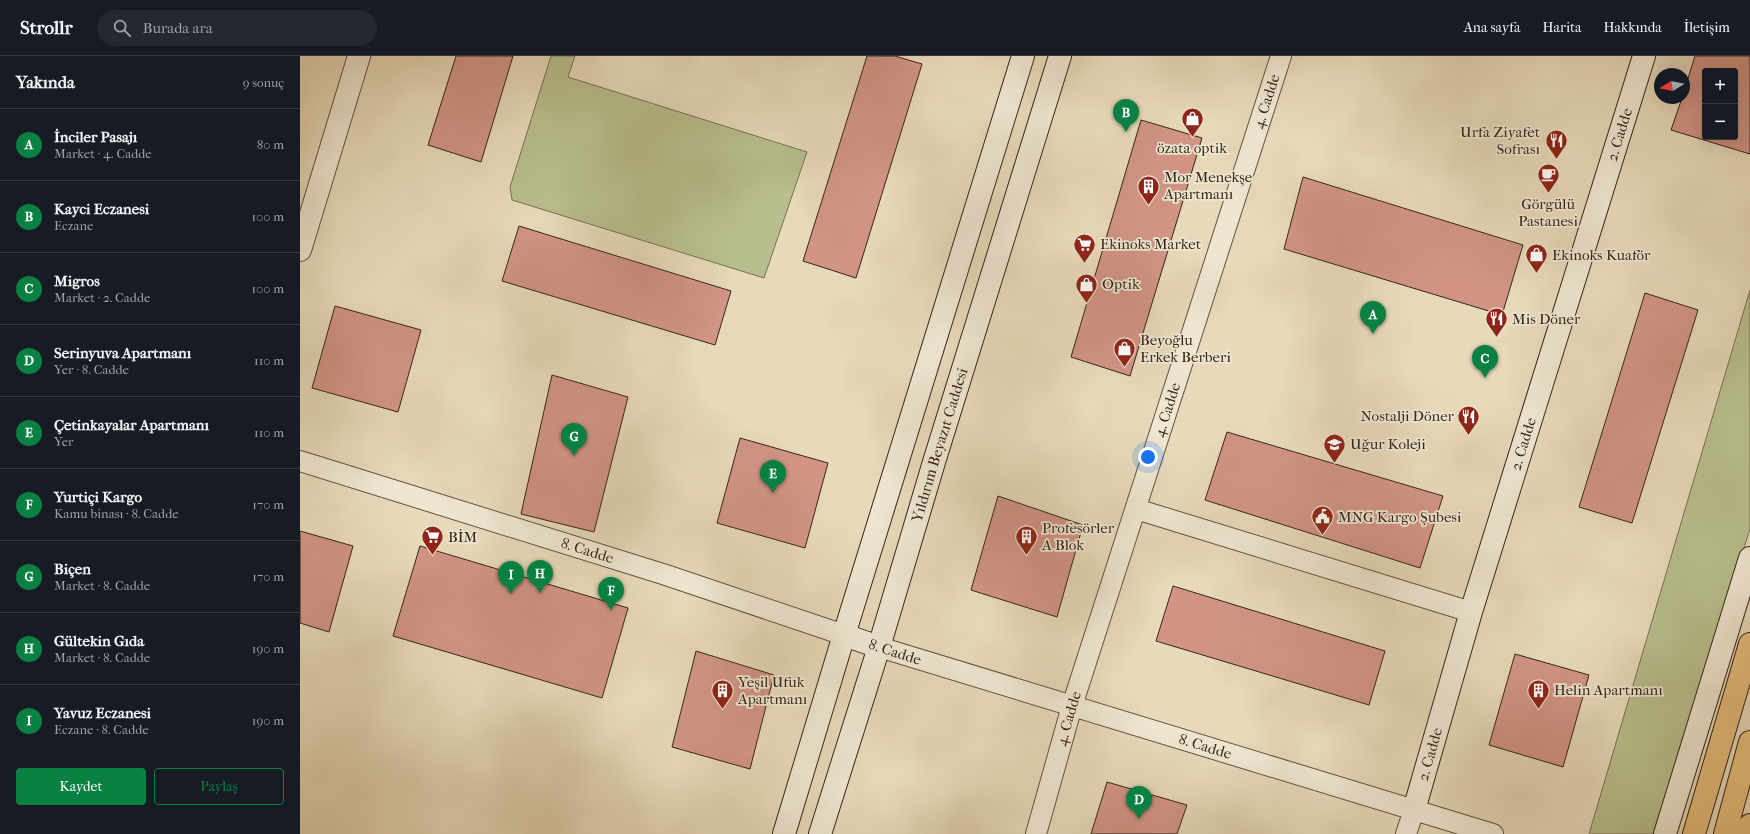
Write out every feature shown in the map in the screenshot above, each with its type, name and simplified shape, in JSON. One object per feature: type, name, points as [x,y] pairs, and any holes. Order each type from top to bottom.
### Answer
[{"type":"main road","points":[[300,250],[359,56]]},
{"type":"main road","points":[[784,834],[1023,56]]},
{"type":"main road","name":"Yıldırım Beyazıt Caddesi","points":[[820,834],[879,648],[934,462],[1060,56]]},
{"type":"main road","name":"2. Cadde","points":[[1414,810],[1471,612],[1644,56]]},
{"type":"main road","points":[[1666,834],[1750,558]]},
{"type":"main road","name":"8. Cadde","points":[[844,635],[879,648]]},
{"type":"main road","points":[[1694,834],[1750,644]]},
{"type":"main road","points":[[1725,834],[1750,742]]},
{"type":"main road","points":[[1747,834],[1750,825]]},
{"type":"street","name":"4. Cadde","points":[[1036,834],[1072,706],[1281,56]]},
{"type":"street","name":"8. Cadde","points":[[300,461],[658,573],[844,635]]},
{"type":"street","points":[[1136,509],[1471,612]]},
{"type":"street","name":"8. Cadde","points":[[879,648],[1493,834]]},
{"type":"street","name":"2. Cadde","points":[[1406,834],[1414,810]]},
{"type":"green space","points":[[551,56],[575,56],[568,77],[807,152],[764,278],[512,200],[510,187]]},
{"type":"green space","points":[[1750,290],[1750,529],[1653,834],[1589,834]]},
{"type":"building","points":[[456,56],[513,56],[481,162],[428,145]]},
{"type":"building","points":[[867,56],[895,56],[922,64],[856,278],[803,261]]},
{"type":"building","points":[[1695,56],[1750,56],[1750,154],[1704,140],[1738,140],[1738,68],[1702,68],[1702,139],[1671,130],[1680,104],[1690,104],[1690,72]]},
{"type":"building","name":"Mor Menekşe Apartmanı","points":[[1141,120],[1202,138],[1130,376],[1071,357]]},
{"type":"building","points":[[1303,177],[1523,245],[1502,315],[1284,249]]},
{"type":"building","points":[[519,226],[731,291],[715,345],[502,281]]},
{"type":"building","points":[[1645,293],[1698,310],[1632,523],[1579,507]]},
{"type":"building","points":[[335,306],[421,330],[398,412],[312,388]]},
{"type":"building","points":[[552,375],[628,397],[594,532],[521,514]]},
{"type":"building","points":[[1227,432],[1443,496],[1420,568],[1205,500]]},
{"type":"building","points":[[740,438],[828,463],[805,548],[717,523]]},
{"type":"building","name":"Profesörler A Blok","points":[[998,496],[1083,525],[1057,617],[971,590]]},
{"type":"building","points":[[300,531],[353,546],[329,632],[300,623]]},
{"type":"building","points":[[420,546],[628,608],[602,698],[393,636]]},
{"type":"building","points":[[1173,586],[1385,651],[1369,705],[1156,641]]},
{"type":"building","name":"Yeşil Ufuk Apartmanı","points":[[696,651],[774,675],[750,769],[672,747]]},
{"type":"building","name":"Helin Apartmanı","points":[[1515,654],[1589,675],[1563,767],[1489,745]]},
{"type":"building","points":[[1107,782],[1187,805],[1177,834],[1091,834]]},
{"type":"place","name":"Kayci Eczanesi","points":[[1126,132]]},
{"type":"place","name":"özata optik","points":[[1192,138]]},
{"type":"place","name":"Urfa Ziyafet Sofrası","points":[[1556,160]]},
{"type":"place","name":"Görgülü Pastanesi","points":[[1548,194]]},
{"type":"place","name":"Mor Menekşe Apartmanı","points":[[1149,206]]},
{"type":"place","name":"Ekinoks Market","points":[[1084,264]]},
{"type":"place","name":"Ekinoks Kuaför","points":[[1536,274]]},
{"type":"place","name":"Optik","points":[[1087,304]]},
{"type":"place","name":"İnciler Pasajı","points":[[1373,334]]},
{"type":"place","name":"Mis Döner","points":[[1497,338]]},
{"type":"place","name":"Beyoğlu Erkek Berberi","points":[[1125,368]]},
{"type":"place","name":"Migros","points":[[1485,378]]},
{"type":"place","name":"Nostalji Döner","points":[[1469,436]]},
{"type":"place","name":"Biçen","points":[[574,456]]},
{"type":"place","name":"Uğur Koleji","points":[[1334,464]]},
{"type":"place","name":"Çetinkayalar Apartmanı","points":[[773,493]]},
{"type":"place","name":"MNG Kargo Şubesi","points":[[1322,536]]},
{"type":"place","name":"BİM","points":[[432,556]]},
{"type":"place","name":"Profesörler A Blok","points":[[1027,556]]},
{"type":"place","name":"Gültekin Gıda","points":[[540,593]]},
{"type":"place","name":"Yavuz Eczanesi","points":[[511,594]]},
{"type":"place","name":"Yurtiçi Kargo","points":[[611,610]]},
{"type":"place","name":"Yeşil Ufuk Apartmanı","points":[[723,710]]},
{"type":"place","name":"Helin Apartmanı","points":[[1539,710]]},
{"type":"place","name":"Serinyuva Apartmanı","points":[[1139,819]]}]
